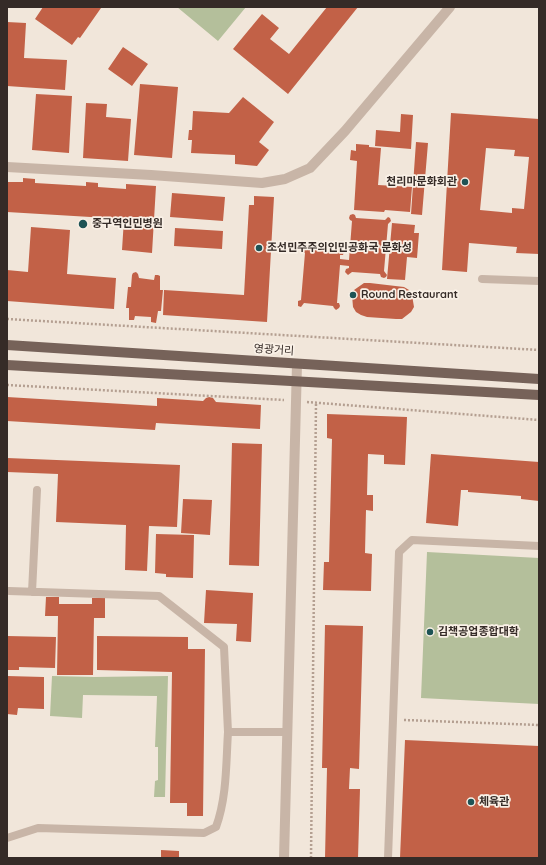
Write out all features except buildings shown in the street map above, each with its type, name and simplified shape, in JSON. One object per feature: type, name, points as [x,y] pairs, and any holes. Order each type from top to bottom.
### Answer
[{"type":"main road","name":"영광거리","points":[[7,345],[539,379]]},
{"type":"main road","points":[[7,365],[296,380],[539,395]]},
{"type":"street","points":[[7,167],[151,175],[255,183],[285,179],[310,168],[345,131],[450,7]]},
{"type":"street","points":[[284,858],[297,364]]},
{"type":"lane","points":[[482,279],[539,281]]},
{"type":"lane","points":[[32,592],[37,490]]},
{"type":"lane","points":[[388,858],[399,552],[412,540],[539,546]]},
{"type":"lane","points":[[7,838],[38,828],[204,833],[216,827],[221,812],[226,779],[228,732],[224,647],[159,596],[9,590]]},
{"type":"lane","points":[[228,732],[287,732]]},
{"type":"path","points":[[7,319],[539,350]]},
{"type":"path","points":[[7,385],[295,400],[316,403],[539,420]]},
{"type":"path","points":[[311,858],[316,403]]},
{"type":"path","points":[[393,719],[539,725]]},
{"type":"green space","points":[[177,7],[246,7],[218,41]]},
{"type":"green space","points":[[427,552],[539,558],[539,704],[421,698]]},
{"type":"green space","points":[[52,676],[168,676],[165,797],[154,797],[155,781],[158,780],[158,747],[155,747],[157,696],[83,695],[82,718],[50,716]]},
{"type":"place","name":"천리마문화회관","points":[[465,182]]},
{"type":"place","name":"중구역인민병원","points":[[83,224]]},
{"type":"place","name":"조선민주주의인민공화국 문화성","points":[[259,248]]},
{"type":"place","name":"Round Restaurant","points":[[353,295]]},
{"type":"place","name":"김책공업종합대학","points":[[430,632]]},
{"type":"place","name":"체육관","points":[[471,802]]}]
